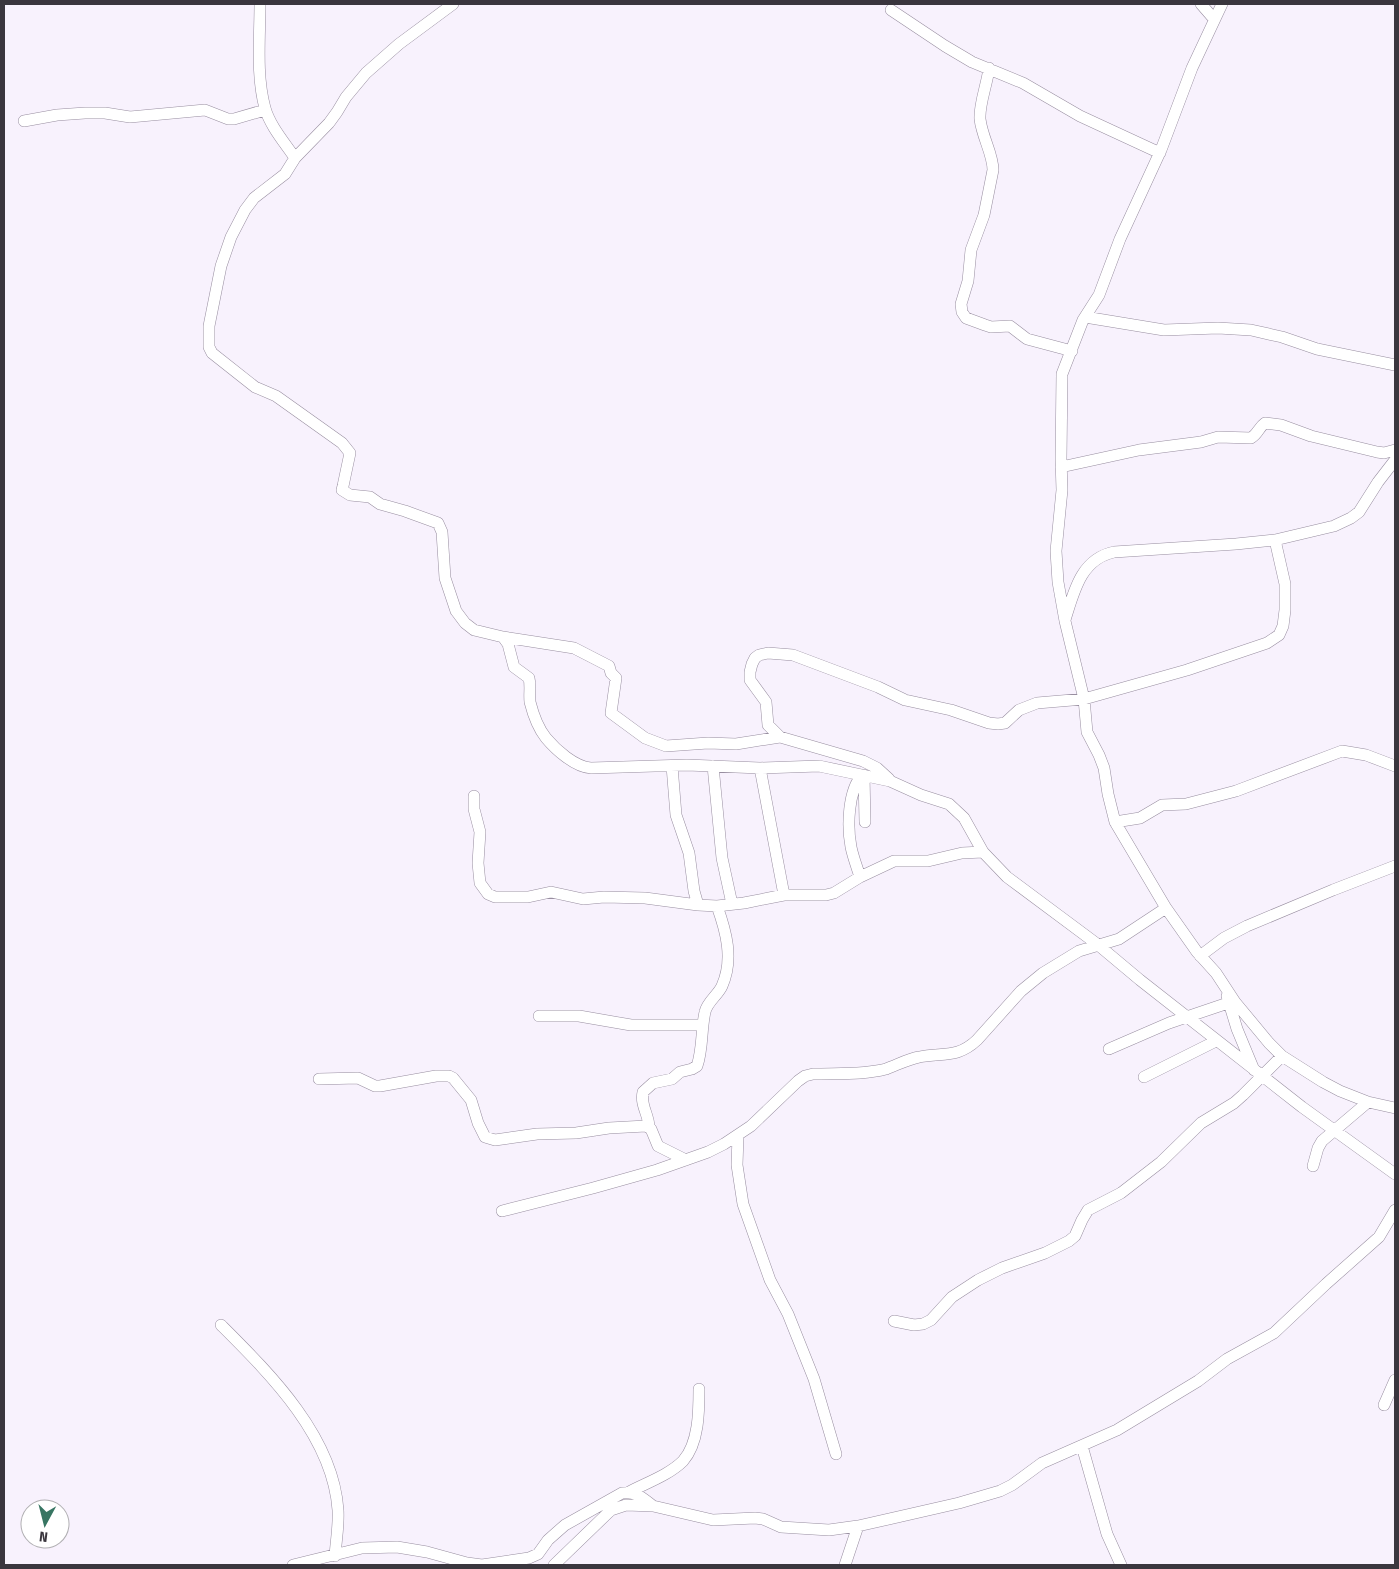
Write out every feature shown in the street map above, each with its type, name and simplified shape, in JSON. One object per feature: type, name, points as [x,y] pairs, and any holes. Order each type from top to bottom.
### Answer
[{"type":"street","points":[[260,4],[260,76],[265,110],[295,158]]},
{"type":"street","points":[[453,4],[399,44],[366,73],[346,97],[329,123],[295,158],[285,174],[254,198],[245,210],[230,237],[221,266],[212,310],[209,347],[218,358],[254,388],[276,396],[336,438],[347,448],[350,458],[342,490],[346,493],[370,497],[380,504],[438,523],[442,532],[445,578],[456,611],[474,630],[503,637],[574,648],[609,666],[611,673],[616,678],[611,713],[635,732],[656,744],[666,746],[708,743],[736,744],[780,737],[863,761],[876,768],[890,781]]},
{"type":"street","points":[[1201,4],[1214,19]]},
{"type":"street","points":[[1222,4],[1192,68],[1160,153],[1117,246],[1099,295],[1085,317],[1061,380],[1062,498],[1057,536],[1056,566],[1065,621],[1084,699],[1087,732],[1104,768],[1115,822],[1166,908],[1236,1002],[1282,1056],[1340,1092],[1368,1102],[1395,1108]]},
{"type":"street","points":[[891,10],[957,54],[1023,83],[1080,116],[1160,153]]},
{"type":"street","points":[[989,68],[987,85],[980,110],[980,119],[984,141],[993,163],[993,170],[984,215],[971,250],[962,312],[966,318],[973,322],[992,327],[1010,326],[1027,339],[1072,351]]},
{"type":"street","points":[[24,121],[57,115],[86,113],[105,113],[130,117],[205,110],[228,119],[234,119],[265,110]]},
{"type":"street","points":[[1085,317],[1164,330],[1218,328],[1251,330],[1282,337],[1317,349],[1395,365]]},
{"type":"street","points":[[1061,466],[1139,450],[1195,443],[1218,437],[1251,438],[1256,435],[1265,423],[1282,425],[1312,436],[1372,451],[1384,453],[1395,450]]},
{"type":"street","points":[[1065,621],[1078,582],[1091,562],[1096,558],[1105,554],[1275,540],[1334,526],[1351,518],[1358,512],[1395,460]]},
{"type":"street","points":[[780,737],[768,725],[766,702],[750,680],[752,664],[759,655],[793,655],[878,687],[906,700],[951,710],[989,723],[1004,723],[1019,710],[1037,703],[1084,699],[1187,670],[1267,643],[1279,635],[1283,626],[1285,610],[1285,584],[1275,540]]},
{"type":"street","points":[[503,637],[508,644],[514,667],[530,678],[530,700],[538,725],[546,737],[568,757],[586,768],[819,766],[890,781],[921,795],[950,804],[964,818],[983,852],[1007,877],[1097,944],[1216,1041],[1333,1130],[1395,1174]]},
{"type":"street","points":[[1115,822],[1140,818],[1162,805],[1186,804],[1236,791],[1342,751],[1366,755],[1395,766]]},
{"type":"street","points":[[672,766],[676,815],[689,853],[698,905]]},
{"type":"street","points":[[713,766],[722,858],[732,904]]},
{"type":"street","points":[[760,768],[784,895]]},
{"type":"street","points":[[863,775],[864,822]]},
{"type":"street","points":[[860,877],[851,849],[850,821],[854,786],[863,775]]},
{"type":"street","points":[[474,796],[474,808],[480,832],[480,883],[488,894],[494,897],[518,897],[551,892],[583,899],[604,897],[645,898],[717,906],[784,895],[834,893],[860,877],[894,861],[928,861],[962,853],[983,852]]},
{"type":"street","points":[[1200,956],[1224,938],[1247,926],[1395,866]]},
{"type":"street","points":[[686,1160],[658,1146],[649,1128],[648,1116],[642,1098],[645,1089],[653,1083],[672,1079],[680,1072],[697,1066],[706,1008],[718,994],[723,984],[728,960],[728,942],[717,906]]},
{"type":"street","points":[[502,1211],[593,1188],[708,1152],[738,1136],[751,1126],[805,1076],[874,1071],[918,1057],[961,1052],[977,1040],[1021,991],[1061,961],[1097,944],[1119,939],[1166,908]]},
{"type":"street","points":[[1222,982],[1237,1030],[1259,1073]]},
{"type":"street","points":[[1109,1049],[1151,1030],[1228,1003]]},
{"type":"street","points":[[539,1016],[579,1016],[631,1025],[703,1025]]},
{"type":"street","points":[[1144,1077],[1216,1041]]},
{"type":"street","points":[[894,1321],[914,1325],[923,1324],[931,1320],[952,1297],[978,1280],[1002,1268],[1070,1241],[1075,1236],[1088,1210],[1121,1192],[1161,1162],[1201,1123],[1234,1102],[1259,1073],[1282,1056]]},
{"type":"street","points":[[319,1079],[358,1078],[375,1086],[380,1086],[436,1076],[449,1076],[453,1078],[472,1100],[478,1123],[485,1137],[495,1140],[537,1134],[637,1126],[649,1128]]},
{"type":"street","points":[[1313,1166],[1322,1141],[1368,1102]]},
{"type":"street","points":[[738,1136],[737,1165],[743,1204],[770,1280],[788,1314],[814,1379],[836,1454]]},
{"type":"street","points":[[1379,1237],[1395,1210]]},
{"type":"street","points":[[554,1565],[565,1557],[611,1510],[626,1505],[653,1506],[713,1520],[754,1518],[787,1528],[829,1530],[858,1526],[959,1503],[1000,1491],[1012,1485],[1042,1463],[1117,1430],[1191,1386],[1227,1359],[1274,1333],[1379,1237],[1395,1229]]},
{"type":"street","points":[[221,1325],[270,1375],[314,1436],[327,1464],[335,1488],[338,1509],[335,1556]]},
{"type":"street","points":[[1384,1405],[1395,1380]]},
{"type":"street","points":[[293,1565],[362,1548],[409,1548],[482,1565],[529,1558],[538,1554],[548,1540],[565,1525],[615,1496],[628,1492],[673,1469],[684,1460],[690,1450],[693,1438],[699,1408],[699,1389]]},
{"type":"street","points":[[1082,1446],[1107,1534],[1121,1565]]},
{"type":"street","points":[[628,1492],[636,1494],[653,1506]]},
{"type":"street","points":[[845,1565],[858,1526]]}]
